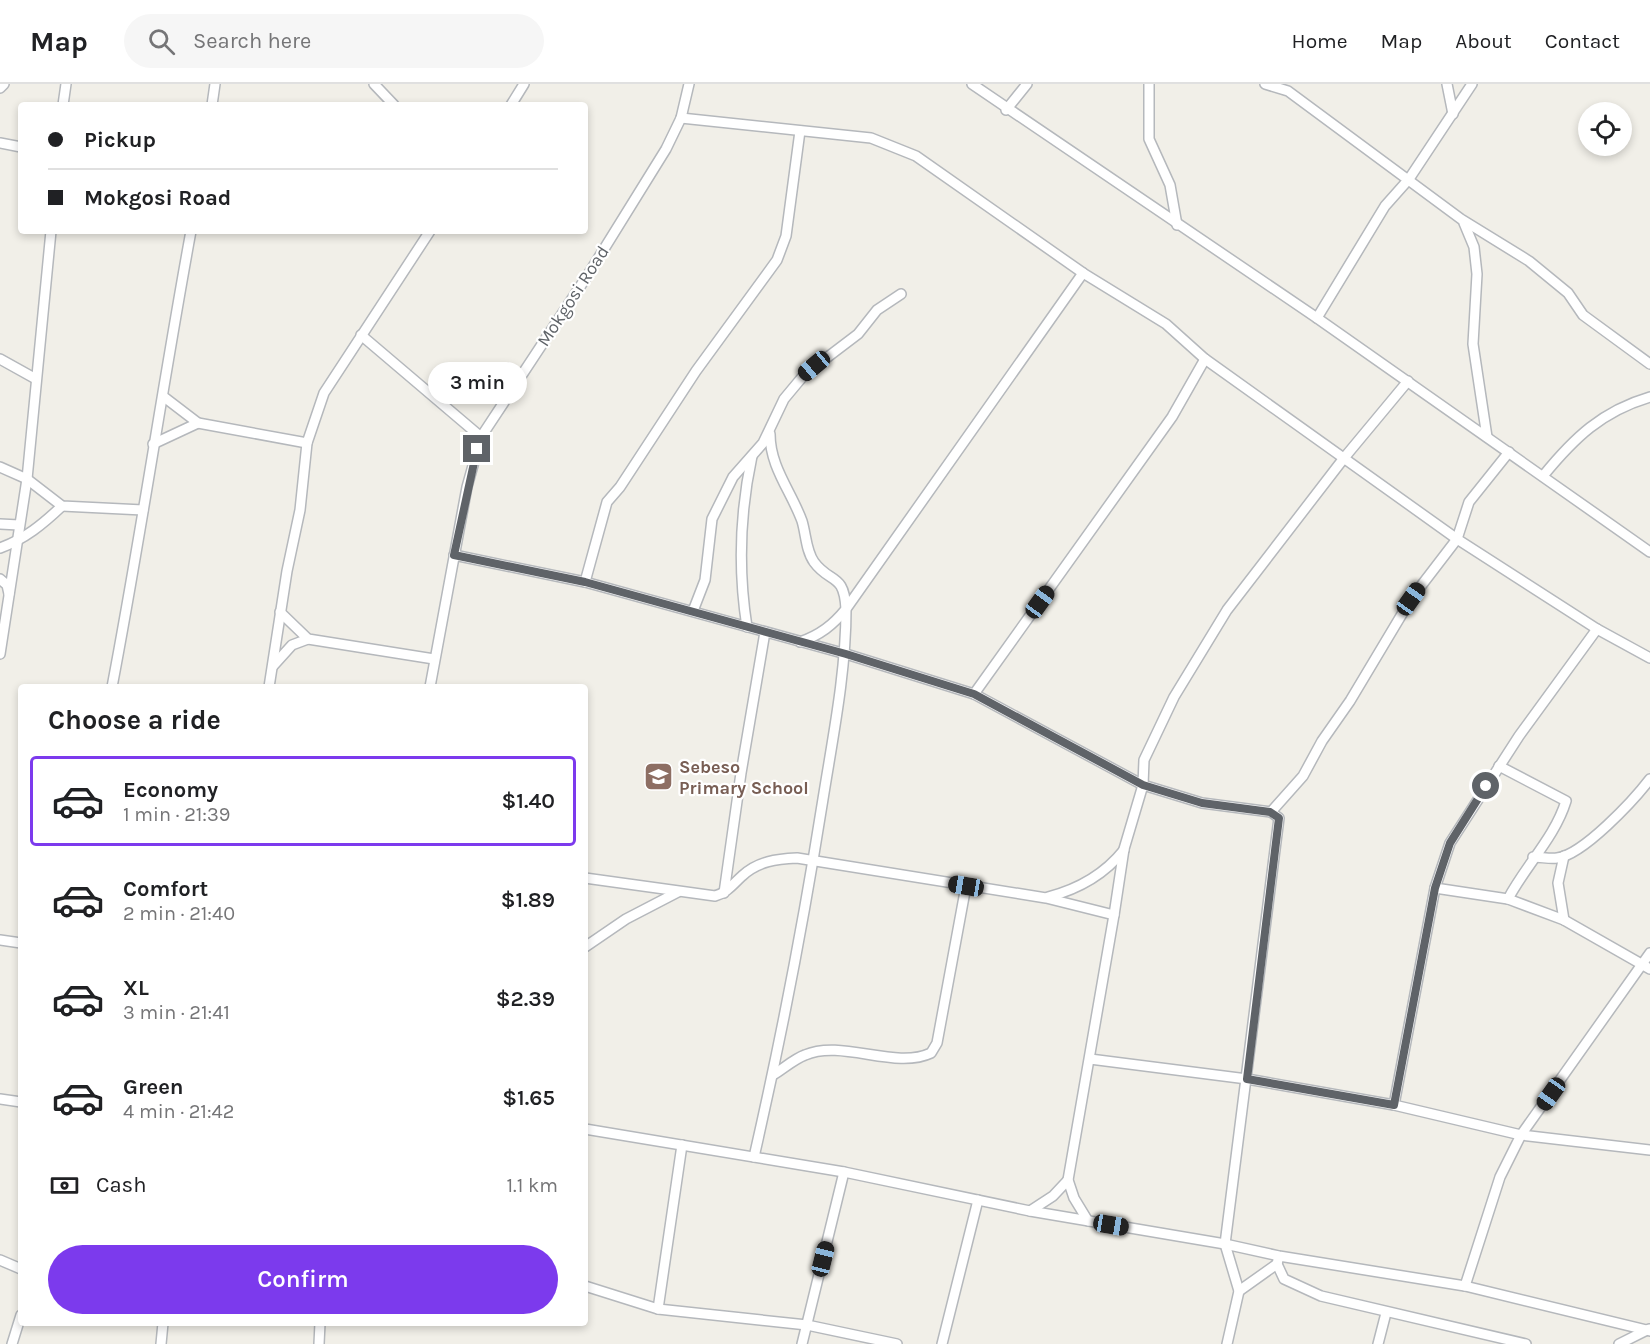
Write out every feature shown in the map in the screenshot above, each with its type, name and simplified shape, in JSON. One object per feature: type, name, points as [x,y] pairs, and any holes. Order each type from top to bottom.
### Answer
[{"type":"street","points":[[0,88],[4,84]]},
{"type":"street","points":[[63,102],[66,84]]},
{"type":"street","points":[[212,102],[215,84]]},
{"type":"street","points":[[374,84],[391,102]]},
{"type":"street","points":[[513,102],[524,84]]},
{"type":"street","name":"Mokgosi Road","points":[[430,684],[467,487],[481,437],[591,270],[666,149],[681,118],[689,84]]},
{"type":"street","points":[[972,84],[1006,110],[1317,318],[1650,552]]},
{"type":"street","points":[[1006,110],[1027,84]]},
{"type":"street","points":[[1149,84],[1149,139],[1170,185],[1177,225]]},
{"type":"street","points":[[1265,84],[1288,91],[1461,219],[1529,261],[1568,293],[1583,315],[1650,364]]},
{"type":"street","points":[[1447,84],[1453,114]]},
{"type":"street","points":[[1317,318],[1385,206],[1409,179],[1472,84]]},
{"type":"street","points":[[681,118],[871,138],[916,156],[1083,273],[1166,324],[1205,359],[1457,539],[1597,629],[1650,658]]},
{"type":"street","points":[[585,582],[607,502],[620,487],[696,371],[777,260],[786,236],[800,131]]},
{"type":"street","points":[[0,143],[18,147]]},
{"type":"street","points":[[1461,219],[1470,232],[1474,247],[1477,274],[1473,344],[1487,438]]},
{"type":"street","points":[[0,654],[27,479],[51,234]]},
{"type":"street","points":[[113,684],[130,602],[153,444],[164,397],[191,234]]},
{"type":"street","points":[[269,684],[280,612],[300,510],[307,443],[324,393],[428,234]]},
{"type":"street","points":[[800,642],[823,632],[846,609],[1083,273]]},
{"type":"street","points":[[693,611],[705,580],[712,519],[733,477],[770,432],[784,399],[804,375],[858,334],[877,310],[901,294]]},
{"type":"street","points":[[361,335],[481,437]]},
{"type":"street","points":[[0,359],[36,379]]},
{"type":"street","points":[[974,694],[1173,417],[1205,359]]},
{"type":"street","points":[[1088,1221],[1074,1198],[1068,1180],[1124,849],[1143,785],[1146,751],[1198,656],[1227,610],[1344,458],[1408,381]]},
{"type":"street","points":[[164,397],[198,423],[307,443]]},
{"type":"street","points":[[1543,476],[1588,428],[1616,409],[1650,397]]},
{"type":"street","points":[[153,444],[198,423]]},
{"type":"street","points":[[754,1157],[773,1075],[813,861],[846,654],[846,609],[843,587],[813,561],[801,521],[773,460],[770,432]]},
{"type":"street","points":[[1270,812],[1303,777],[1322,741],[1350,701],[1411,599],[1457,539],[1469,502],[1509,452]]},
{"type":"street","points":[[747,627],[743,599],[742,528],[752,456]]},
{"type":"street","points":[[0,467],[27,479],[62,506],[143,510]]},
{"type":"street","points":[[0,548],[16,542],[43,525],[62,506]]},
{"type":"street","points":[[0,524],[19,525]]},
{"type":"street","points":[[454,555],[585,582],[846,654],[974,694],[1143,785],[1202,803],[1270,812],[1279,818],[1225,1244],[1239,1291],[1227,1344]]},
{"type":"street","points":[[0,579],[7,585],[10,599]]},
{"type":"street","points":[[280,612],[308,639]]},
{"type":"street","points":[[1394,1105],[1435,888],[1450,843],[1498,766],[1597,629]]},
{"type":"street","points":[[724,893],[741,772],[765,632]]},
{"type":"street","points":[[272,666],[292,645],[308,639],[434,659]]},
{"type":"street","points":[[1498,766],[1566,801],[1560,819],[1533,857],[1508,899]]},
{"type":"street","points":[[1533,857],[1564,856],[1589,840],[1633,802],[1650,779]]},
{"type":"street","points":[[1046,897],[1067,892],[1094,878],[1110,867],[1124,849]]},
{"type":"street","points":[[1564,856],[1558,883],[1564,920]]},
{"type":"street","points":[[588,878],[707,896],[724,893],[756,866],[774,859],[797,858],[1046,897],[1114,915]]},
{"type":"street","points":[[773,1075],[805,1054],[821,1052],[911,1058],[931,1053],[937,1043],[966,886]]},
{"type":"street","points":[[1435,888],[1508,899],[1564,920],[1646,967]]},
{"type":"street","points":[[588,945],[626,919],[678,892]]},
{"type":"street","points":[[0,940],[18,943]]},
{"type":"street","points":[[1465,1286],[1500,1176],[1521,1136],[1646,967],[1650,953]]},
{"type":"street","points":[[1090,1059],[1247,1079],[1394,1105],[1521,1136],[1650,1150]]},
{"type":"street","points":[[0,1099],[18,1102]]},
{"type":"street","points":[[588,1129],[844,1172],[1030,1211],[1225,1244],[1278,1260],[1465,1286],[1649,1330]]},
{"type":"street","points":[[658,1309],[682,1144]]},
{"type":"street","points":[[802,1344],[844,1172]]},
{"type":"street","points":[[1030,1211],[1053,1196],[1068,1180]]},
{"type":"street","points":[[942,1344],[978,1200]]},
{"type":"street","points":[[0,1260],[18,1268]]},
{"type":"street","points":[[1239,1291],[1278,1260]]},
{"type":"street","points":[[1278,1260],[1284,1279],[1321,1296],[1526,1344]]},
{"type":"street","points":[[588,1287],[658,1309],[807,1325],[897,1344]]},
{"type":"street","points":[[1378,1344],[1386,1313]]},
{"type":"street","points":[[12,1344],[18,1324]]},
{"type":"street","points":[[161,1344],[163,1326]]},
{"type":"street","points":[[319,1344],[320,1326]]},
{"type":"street","points":[[1619,1344],[1649,1330]]},
{"type":"place","name":"Sebeso Primary School","points":[[658,777]]},
{"type":"route","points":[[477,449],[454,555],[585,582],[846,654],[974,694],[1143,785],[1166,794],[1202,803],[1270,812],[1279,818],[1247,1079],[1394,1105],[1435,888],[1450,843],[1486,786]]}]
